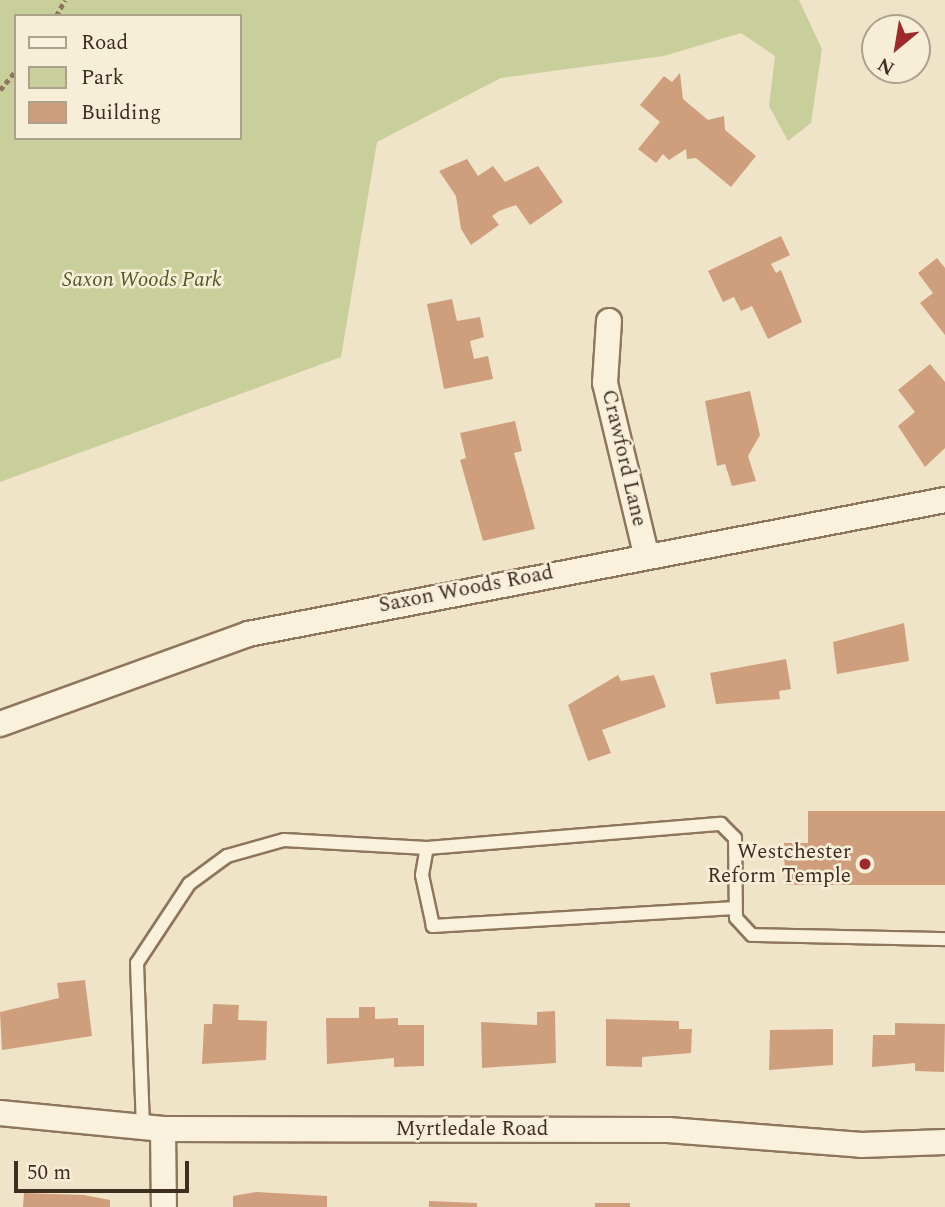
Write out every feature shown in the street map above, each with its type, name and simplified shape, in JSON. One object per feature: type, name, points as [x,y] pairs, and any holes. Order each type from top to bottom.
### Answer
[{"type":"street","name":"Crawford Lane","points":[[609,321],[605,383],[646,554]]},
{"type":"street","name":"Saxon Woods Road","points":[[0,724],[248,634],[646,554],[945,500]]},
{"type":"street","name":"Myrtledale Road","points":[[0,1113],[153,1128],[668,1130],[861,1144],[945,1142]]},
{"type":"street","points":[[153,1128],[164,1207]]},
{"type":"lane","points":[[153,1128],[137,963],[189,884],[227,856],[284,840],[427,848],[721,824],[735,838],[735,908],[740,929],[763,938],[945,939]]},
{"type":"lane","points":[[427,848],[422,875],[433,926],[735,908]]},
{"type":"path","points":[[0,90],[14,72]]},
{"type":"green space","name":"Saxon Woods Park","points":[[0,0],[799,0],[822,49],[811,123],[788,141],[769,106],[775,56],[741,33],[664,56],[501,78],[377,142],[341,357],[0,482]]},
{"type":"building","points":[[680,73],[683,99],[708,120],[724,116],[725,130],[756,156],[731,187],[696,158],[687,159],[686,149],[669,160],[663,154],[656,163],[638,149],[660,122],[640,105],[664,76],[672,82]]},
{"type":"building","points":[[467,159],[478,176],[493,166],[505,182],[538,166],[563,202],[530,225],[516,205],[499,211],[492,216],[499,225],[471,245],[461,229],[456,196],[439,171]]},
{"type":"building","points":[[781,236],[790,255],[771,264],[776,273],[781,270],[802,322],[768,339],[752,306],[741,311],[734,297],[723,302],[708,271]]},
{"type":"building","points":[[937,258],[945,268],[945,335],[920,303],[933,293],[918,273]]},
{"type":"building","points":[[452,299],[457,321],[480,317],[484,337],[470,341],[474,359],[488,356],[493,379],[444,389],[427,304]]},
{"type":"building","points":[[930,364],[945,382],[945,448],[925,467],[898,426],[915,412],[898,390]]},
{"type":"building","points":[[750,391],[760,435],[748,456],[756,481],[732,486],[725,464],[717,466],[705,401]]},
{"type":"building","points":[[515,421],[522,451],[514,453],[535,529],[483,541],[460,460],[466,458],[460,433]]},
{"type":"building","points":[[904,623],[909,661],[837,674],[833,642]]},
{"type":"building","points":[[786,659],[791,689],[779,691],[780,699],[716,704],[710,673]]},
{"type":"building","points":[[618,675],[621,681],[654,675],[666,707],[602,730],[611,753],[588,761],[568,705]]},
{"type":"building","name":"Westchester Reform Temple","points":[[808,811],[945,811],[945,885],[785,885],[784,843],[808,843]]},
{"type":"building","points":[[85,980],[92,1036],[2,1050],[0,1012],[59,998],[57,983]]},
{"type":"building","points":[[213,1004],[239,1005],[238,1020],[267,1021],[266,1060],[202,1064],[204,1024],[212,1024]]},
{"type":"building","points":[[359,1007],[375,1007],[375,1019],[398,1018],[398,1025],[424,1025],[424,1066],[394,1067],[394,1058],[327,1064],[326,1018],[359,1018]]},
{"type":"building","points":[[555,1011],[556,1063],[482,1068],[481,1022],[537,1025],[537,1012]]},
{"type":"building","points":[[606,1019],[679,1021],[679,1029],[692,1029],[691,1053],[642,1057],[642,1067],[606,1066]]},
{"type":"building","points":[[895,1023],[945,1024],[944,1072],[915,1071],[915,1063],[872,1067],[873,1035],[895,1035]]},
{"type":"building","points":[[833,1029],[833,1065],[769,1070],[770,1030]]},
{"type":"building","points":[[256,1192],[327,1196],[327,1207],[233,1207],[233,1196]]},
{"type":"building","points":[[24,1193],[84,1195],[110,1200],[110,1207],[23,1207]]},
{"type":"building","points":[[429,1201],[477,1203],[477,1207],[429,1207]]},
{"type":"building","points":[[595,1203],[630,1203],[630,1207],[595,1207]]},
{"type":"place","name":"Westchester Reform Temple","points":[[865,864]]}]
